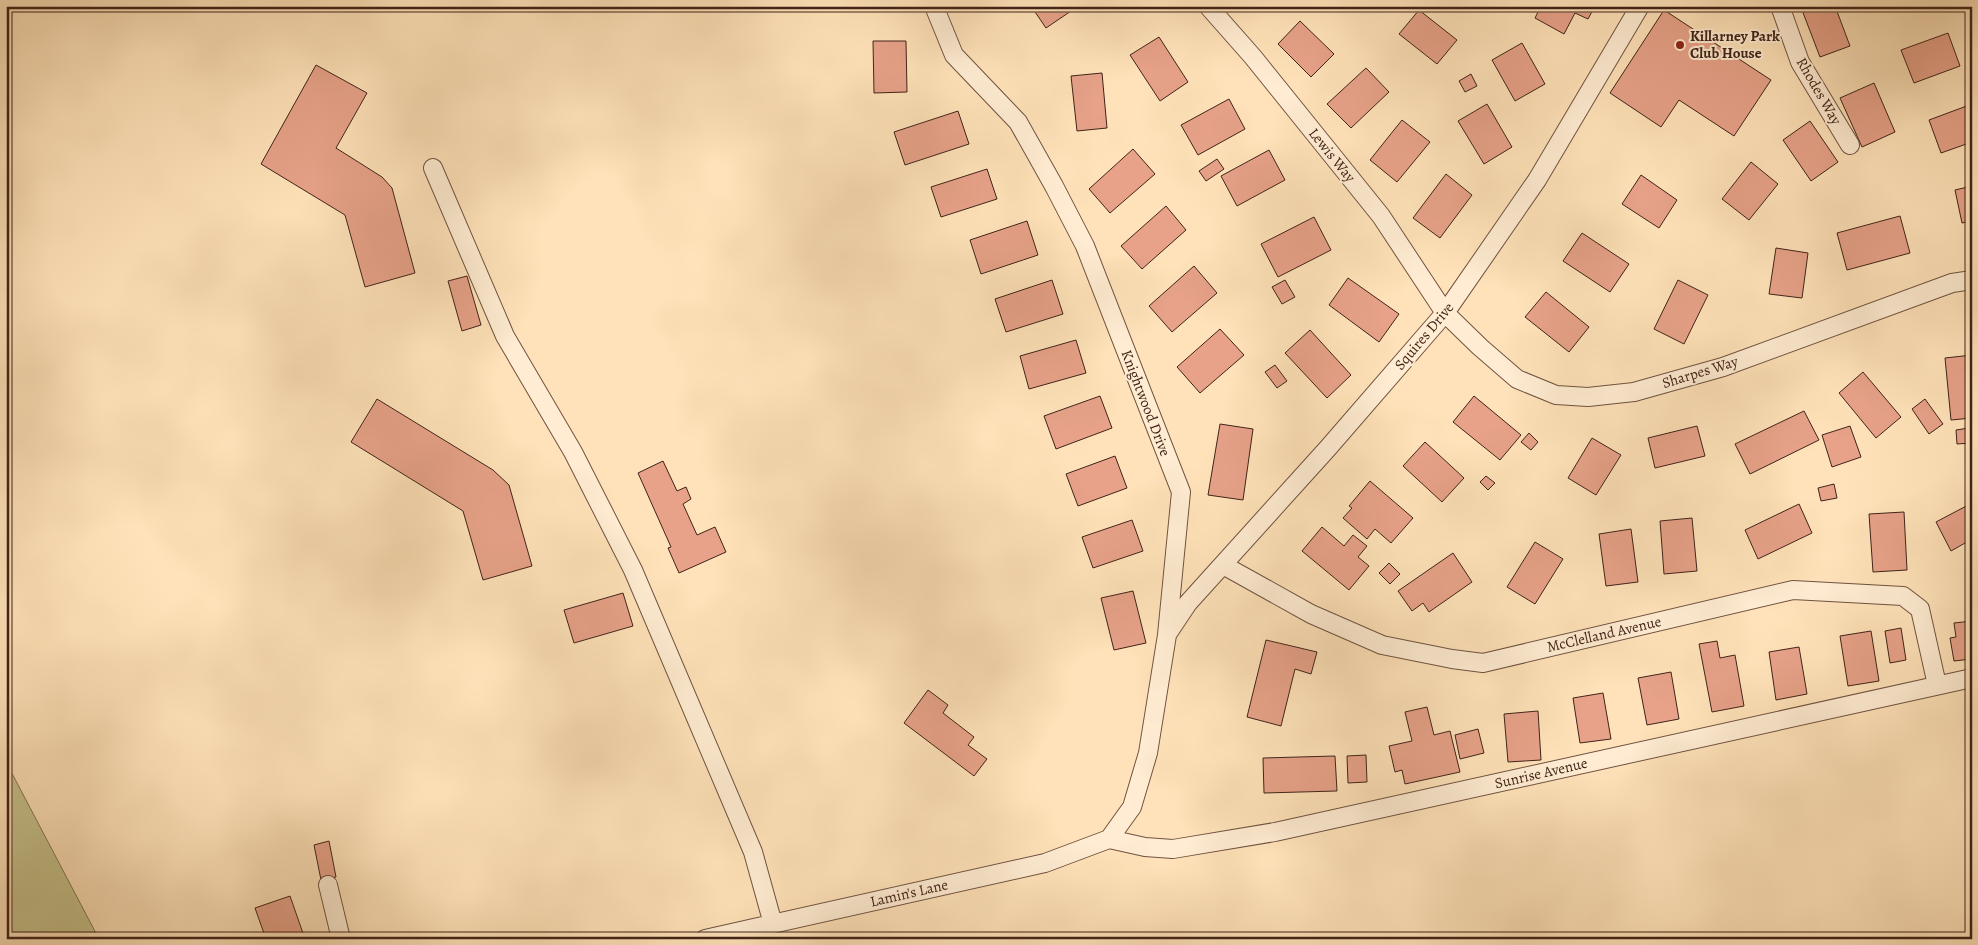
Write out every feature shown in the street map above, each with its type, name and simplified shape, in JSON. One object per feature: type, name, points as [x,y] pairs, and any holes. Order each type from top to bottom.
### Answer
[{"type":"lane","name":"Knightwood Drive","points":[[934,6],[954,55],[1018,122],[1080,237],[1181,492],[1167,635],[1148,753],[1132,808],[1109,839]]},
{"type":"lane","name":"Lewis Way","points":[[1208,6],[1253,57],[1381,216],[1445,312]]},
{"type":"lane","name":"Squires Drive","points":[[1167,635],[1188,603],[1328,448],[1445,312],[1537,180],[1640,6]]},
{"type":"lane","name":"Rhodes Way","points":[[1780,6],[1800,62],[1850,145]]},
{"type":"lane","points":[[433,168],[505,336],[573,452],[633,570],[753,852],[773,924]]},
{"type":"lane","name":"Sharpes Way","points":[[1445,312],[1480,347],[1517,379],[1556,395],[1588,397],[1634,392],[1722,366],[1952,283],[1972,280]]},
{"type":"lane","name":"McClelland Avenue","points":[[1223,565],[1311,614],[1382,645],[1452,659],[1483,663],[1793,590],[1903,596],[1920,609],[1937,685]]},
{"type":"lane","name":"Sunrise Avenue","points":[[1109,839],[1144,847],[1173,849],[1275,832],[1972,678]]},
{"type":"lane","name":"Lamin's Lane","points":[[706,939],[1045,863],[1109,839]]},
{"type":"lane","points":[[328,885],[341,939]]},
{"type":"shaded area","points":[[6,762],[99,939],[6,939]]},
{"type":"building","points":[[1031,6],[1072,6],[1074,9],[1046,28]]},
{"type":"building","points":[[1469,6],[1481,6],[1471,10]]},
{"type":"building","points":[[1541,6],[1595,6],[1588,19],[1575,13],[1564,34],[1535,18]]},
{"type":"building","points":[[1813,6],[1835,6],[1850,46],[1820,57],[1802,10]]},
{"type":"building","points":[[1419,10],[1457,40],[1437,64],[1399,34]]},
{"type":"building","name":"Killarney Park Club House","points":[[1664,10],[1771,80],[1734,136],[1679,100],[1661,127],[1610,93]]},
{"type":"building","points":[[1300,21],[1334,54],[1311,77],[1278,44]]},
{"type":"building","points":[[1948,33],[1960,66],[1914,83],[1901,50]]},
{"type":"building","points":[[1159,37],[1188,82],[1160,101],[1130,55]]},
{"type":"building","points":[[873,41],[906,41],[907,92],[874,93]]},
{"type":"building","points":[[1522,43],[1545,84],[1515,101],[1492,60]]},
{"type":"building","points":[[316,65],[367,93],[336,148],[382,177],[392,188],[415,273],[365,287],[345,215],[261,164]]},
{"type":"building","points":[[1366,68],[1389,92],[1351,128],[1327,104]]},
{"type":"building","points":[[1102,73],[1107,128],[1077,131],[1071,76]]},
{"type":"building","points":[[1471,74],[1477,86],[1465,92],[1459,81]]},
{"type":"building","points":[[1874,83],[1895,132],[1862,147],[1840,98]]},
{"type":"building","points":[[1229,99],[1245,129],[1198,155],[1181,125]]},
{"type":"building","points":[[1487,104],[1512,147],[1484,164],[1458,121]]},
{"type":"building","points":[[1972,104],[1972,142],[1941,153],[1929,120]]},
{"type":"building","points":[[958,111],[969,144],[905,165],[894,132]]},
{"type":"building","points":[[1402,120],[1430,142],[1397,182],[1370,160]]},
{"type":"building","points":[[1810,121],[1838,162],[1811,181],[1783,140]]},
{"type":"building","points":[[1133,149],[1155,174],[1110,213],[1089,189]]},
{"type":"building","points":[[1269,150],[1285,180],[1237,206],[1221,176]]},
{"type":"building","points":[[1217,159],[1224,169],[1206,181],[1199,171]]},
{"type":"building","points":[[1751,162],[1778,184],[1749,220],[1722,199]]},
{"type":"building","points":[[987,169],[997,199],[941,217],[931,187]]},
{"type":"building","points":[[1446,174],[1472,195],[1440,238],[1413,218]]},
{"type":"building","points":[[1641,175],[1677,200],[1659,228],[1622,204]]},
{"type":"building","points":[[1972,186],[1972,221],[1962,223],[1955,190]]},
{"type":"building","points":[[1166,206],[1186,230],[1142,269],[1121,246]]},
{"type":"building","points":[[1900,216],[1910,253],[1847,270],[1837,233]]},
{"type":"building","points":[[1314,217],[1331,250],[1278,277],[1261,244]]},
{"type":"building","points":[[1027,221],[1038,255],[981,274],[970,240]]},
{"type":"building","points":[[1582,233],[1629,264],[1610,292],[1563,261]]},
{"type":"building","points":[[1776,248],[1808,253],[1802,298],[1769,294]]},
{"type":"building","points":[[1194,266],[1217,293],[1172,332],[1149,306]]},
{"type":"building","points":[[467,276],[481,325],[462,331],[448,281]]},
{"type":"building","points":[[1348,278],[1399,314],[1379,342],[1329,305]]},
{"type":"building","points":[[1052,280],[1063,314],[1006,332],[995,299]]},
{"type":"building","points":[[1285,280],[1295,297],[1282,304],[1272,287]]},
{"type":"building","points":[[1678,280],[1708,295],[1684,344],[1654,329]]},
{"type":"building","points":[[1546,292],[1589,327],[1569,352],[1525,317]]},
{"type":"building","points":[[1220,329],[1244,355],[1200,393],[1177,367]]},
{"type":"building","points":[[1310,330],[1351,375],[1327,398],[1285,353]]},
{"type":"building","points":[[1076,340],[1086,373],[1029,389],[1020,356]]},
{"type":"building","points":[[1972,355],[1972,418],[1951,420],[1945,358]]},
{"type":"building","points":[[1275,365],[1287,381],[1277,388],[1265,372]]},
{"type":"building","points":[[1863,372],[1901,417],[1876,438],[1839,393]]},
{"type":"building","points":[[1100,396],[1112,428],[1056,449],[1044,416]]},
{"type":"building","points":[[1474,396],[1521,435],[1500,460],[1453,422]]},
{"type":"building","points":[[377,399],[493,470],[509,485],[532,566],[483,580],[463,511],[351,442]]},
{"type":"building","points":[[1925,399],[1943,424],[1929,434],[1912,409]]},
{"type":"building","points":[[1804,411],[1819,440],[1750,474],[1735,444]]},
{"type":"building","points":[[1220,424],[1253,429],[1243,500],[1208,495]]},
{"type":"building","points":[[1697,426],[1705,456],[1655,468],[1648,438]]},
{"type":"building","points":[[1850,426],[1861,457],[1832,467],[1822,435]]},
{"type":"building","points":[[1969,428],[1971,443],[1957,444],[1956,430]]},
{"type":"building","points":[[1529,433],[1538,442],[1531,450],[1521,442]]},
{"type":"building","points":[[1592,438],[1621,455],[1596,495],[1568,478]]},
{"type":"building","points":[[1425,442],[1464,478],[1442,502],[1403,466]]},
{"type":"building","points":[[1115,456],[1127,488],[1078,506],[1066,474]]},
{"type":"building","points":[[663,461],[677,491],[686,487],[691,499],[683,504],[697,535],[715,527],[726,552],[679,573],[668,548],[671,547],[638,473]]},
{"type":"building","points":[[1486,476],[1495,483],[1488,490],[1480,482]]},
{"type":"building","points":[[1370,481],[1413,518],[1391,543],[1375,529],[1367,539],[1343,518],[1352,508],[1349,506]]},
{"type":"building","points":[[1834,484],[1837,498],[1821,501],[1818,488]]},
{"type":"building","points":[[1972,503],[1972,539],[1951,551],[1936,522]]},
{"type":"building","points":[[1799,504],[1812,533],[1758,559],[1745,530]]},
{"type":"building","points":[[1904,512],[1907,570],[1873,572],[1869,514]]},
{"type":"building","points":[[1692,518],[1697,571],[1664,574],[1660,521]]},
{"type":"building","points":[[1132,520],[1143,551],[1093,568],[1082,537]]},
{"type":"building","points":[[1322,527],[1344,546],[1353,535],[1367,546],[1358,557],[1369,566],[1349,590],[1302,551]]},
{"type":"building","points":[[1631,529],[1638,582],[1606,586],[1599,534]]},
{"type":"building","points":[[1535,542],[1563,559],[1535,604],[1507,587]]},
{"type":"building","points":[[1453,553],[1472,582],[1429,612],[1423,603],[1412,611],[1398,591]]},
{"type":"building","points":[[1389,563],[1400,574],[1390,584],[1379,573]]},
{"type":"building","points":[[1133,591],[1146,643],[1114,650],[1101,598]]},
{"type":"building","points":[[623,593],[633,626],[574,643],[564,610]]},
{"type":"building","points":[[1972,621],[1972,659],[1954,661],[1950,638],[1956,637],[1954,623]]},
{"type":"building","points":[[1901,628],[1906,660],[1890,663],[1885,631]]},
{"type":"building","points":[[1871,631],[1879,681],[1848,686],[1840,636]]},
{"type":"building","points":[[1266,640],[1317,652],[1311,674],[1295,669],[1281,726],[1247,717]]},
{"type":"building","points":[[1717,641],[1720,658],[1735,655],[1744,706],[1712,712],[1699,644]]},
{"type":"building","points":[[1799,647],[1807,694],[1776,700],[1769,652]]},
{"type":"building","points":[[1671,672],[1679,719],[1647,725],[1638,678]]},
{"type":"building","points":[[928,690],[948,705],[943,713],[974,737],[968,745],[987,759],[974,776],[904,723]]},
{"type":"building","points":[[1603,693],[1611,739],[1580,743],[1573,698]]},
{"type":"building","points":[[1427,707],[1434,735],[1450,731],[1460,772],[1405,784],[1402,770],[1395,772],[1389,746],[1412,741],[1405,712]]},
{"type":"building","points":[[1538,711],[1541,760],[1508,762],[1504,714]]},
{"type":"building","points":[[1478,729],[1484,753],[1460,759],[1455,735]]},
{"type":"building","points":[[1366,755],[1367,782],[1348,783],[1347,756]]},
{"type":"building","points":[[1335,756],[1337,791],[1264,793],[1263,758]]},
{"type":"building","points":[[329,841],[336,877],[321,880],[314,845]]},
{"type":"building","points":[[290,896],[305,939],[266,939],[255,908]]},
{"type":"place","name":"Killarney Park Club House","points":[[1680,45]]}]
